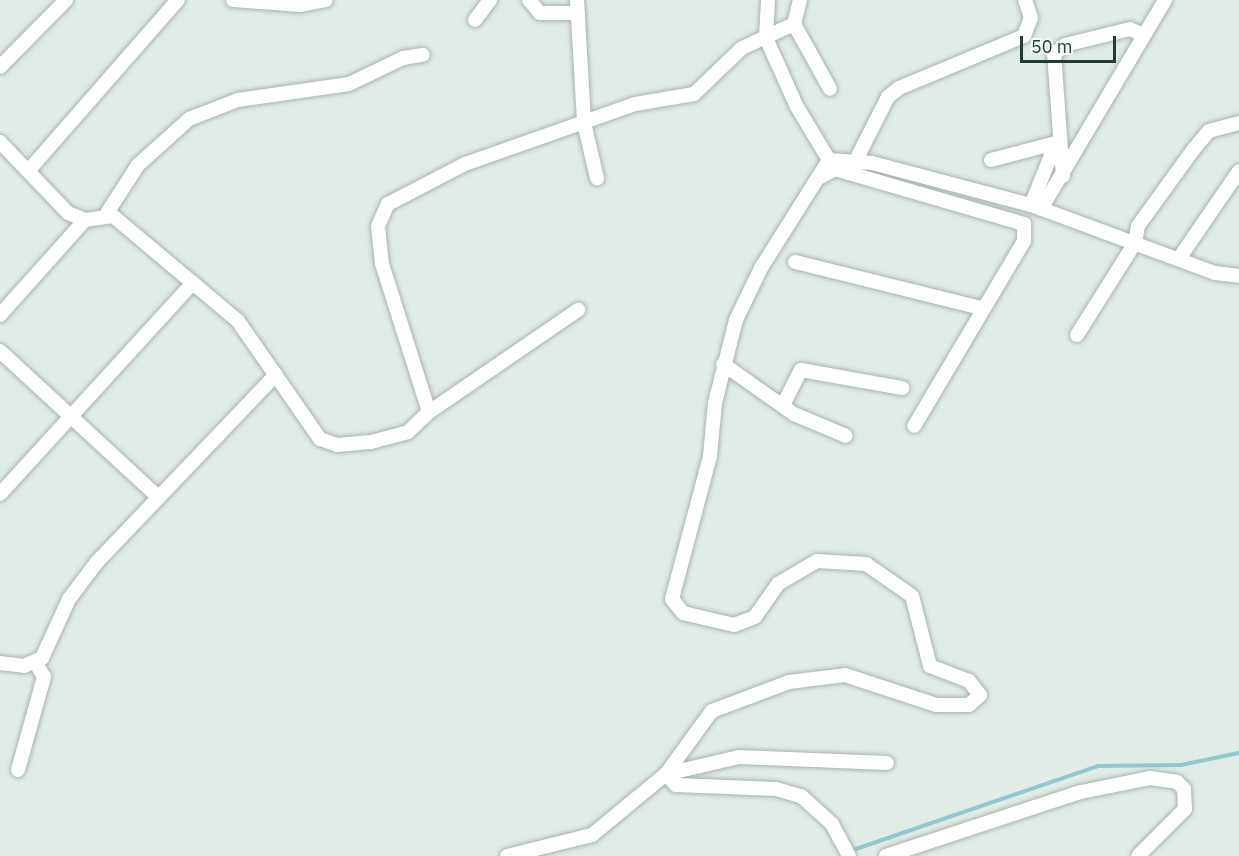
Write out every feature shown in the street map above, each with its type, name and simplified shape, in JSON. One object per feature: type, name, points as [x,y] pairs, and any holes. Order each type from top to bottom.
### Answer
[{"type":"street","points":[[0,67],[66,0]]},
{"type":"street","points":[[29,170],[178,0]]},
{"type":"street","points":[[233,0],[302,5],[327,0]]},
{"type":"street","points":[[475,20],[490,0]]},
{"type":"street","points":[[530,0],[540,13],[577,7],[584,123],[597,178]]},
{"type":"street","points":[[768,0],[766,38],[797,107],[829,160]]},
{"type":"street","points":[[800,0],[794,24],[830,89]]},
{"type":"street","points":[[856,160],[888,97],[899,88],[1024,36],[1031,18],[1025,0]]},
{"type":"street","points":[[1036,207],[1063,176],[1165,0]]},
{"type":"street","points":[[429,412],[382,264],[379,213],[403,193],[465,164],[635,104],[694,94],[742,48],[794,24]]},
{"type":"street","points":[[1063,176],[1056,143],[1054,54],[1065,45],[1130,29],[1143,35]]},
{"type":"street","points":[[0,315],[85,220],[107,213],[143,159],[189,119],[238,100],[349,84],[403,58],[423,56]]},
{"type":"street","points":[[1077,334],[1135,243],[1138,226],[1209,131],[1239,123]]},
{"type":"street","points":[[0,142],[68,213],[85,220]]},
{"type":"street","points":[[991,160],[1041,143],[1056,143]]},
{"type":"street","points":[[1036,207],[1056,143]]},
{"type":"street","points":[[829,160],[856,160],[1036,207],[1180,257],[1215,273],[1239,276]]},
{"type":"street","points":[[507,856],[592,835],[666,774],[712,711],[789,682],[845,675],[936,705],[969,705],[980,695],[969,681],[930,666],[912,596],[866,564],[817,561],[778,584],[754,617],[734,625],[683,613],[672,599],[672,583],[710,456],[723,364],[761,268],[829,160]]},
{"type":"street","points":[[820,177],[835,169],[1024,224],[1024,241],[981,308],[914,426]]},
{"type":"street","points":[[1180,257],[1239,171]]},
{"type":"street","points":[[107,213],[250,333],[320,439],[337,446],[408,432],[429,412],[578,310]]},
{"type":"street","points":[[795,262],[981,308]]},
{"type":"street","points":[[0,494],[193,283]]},
{"type":"street","points":[[0,351],[71,414],[158,497]]},
{"type":"street","points":[[723,364],[783,405],[846,436]]},
{"type":"street","points":[[783,405],[801,370],[902,388]]},
{"type":"street","points":[[36,663],[69,599],[158,497],[276,375]]},
{"type":"street","points":[[0,663],[36,663]]},
{"type":"street","points":[[18,770],[44,677],[36,663]]},
{"type":"street","points":[[666,774],[739,757],[887,763]]},
{"type":"street","points":[[666,774],[676,785],[776,789],[801,796],[818,808],[848,852]]},
{"type":"street","points":[[886,856],[1116,783],[1150,778],[1176,782],[1184,789],[1185,809],[1138,856]]},
{"type":"waterway","points":[[850,851],[1098,766],[1181,765],[1239,753]]}]
